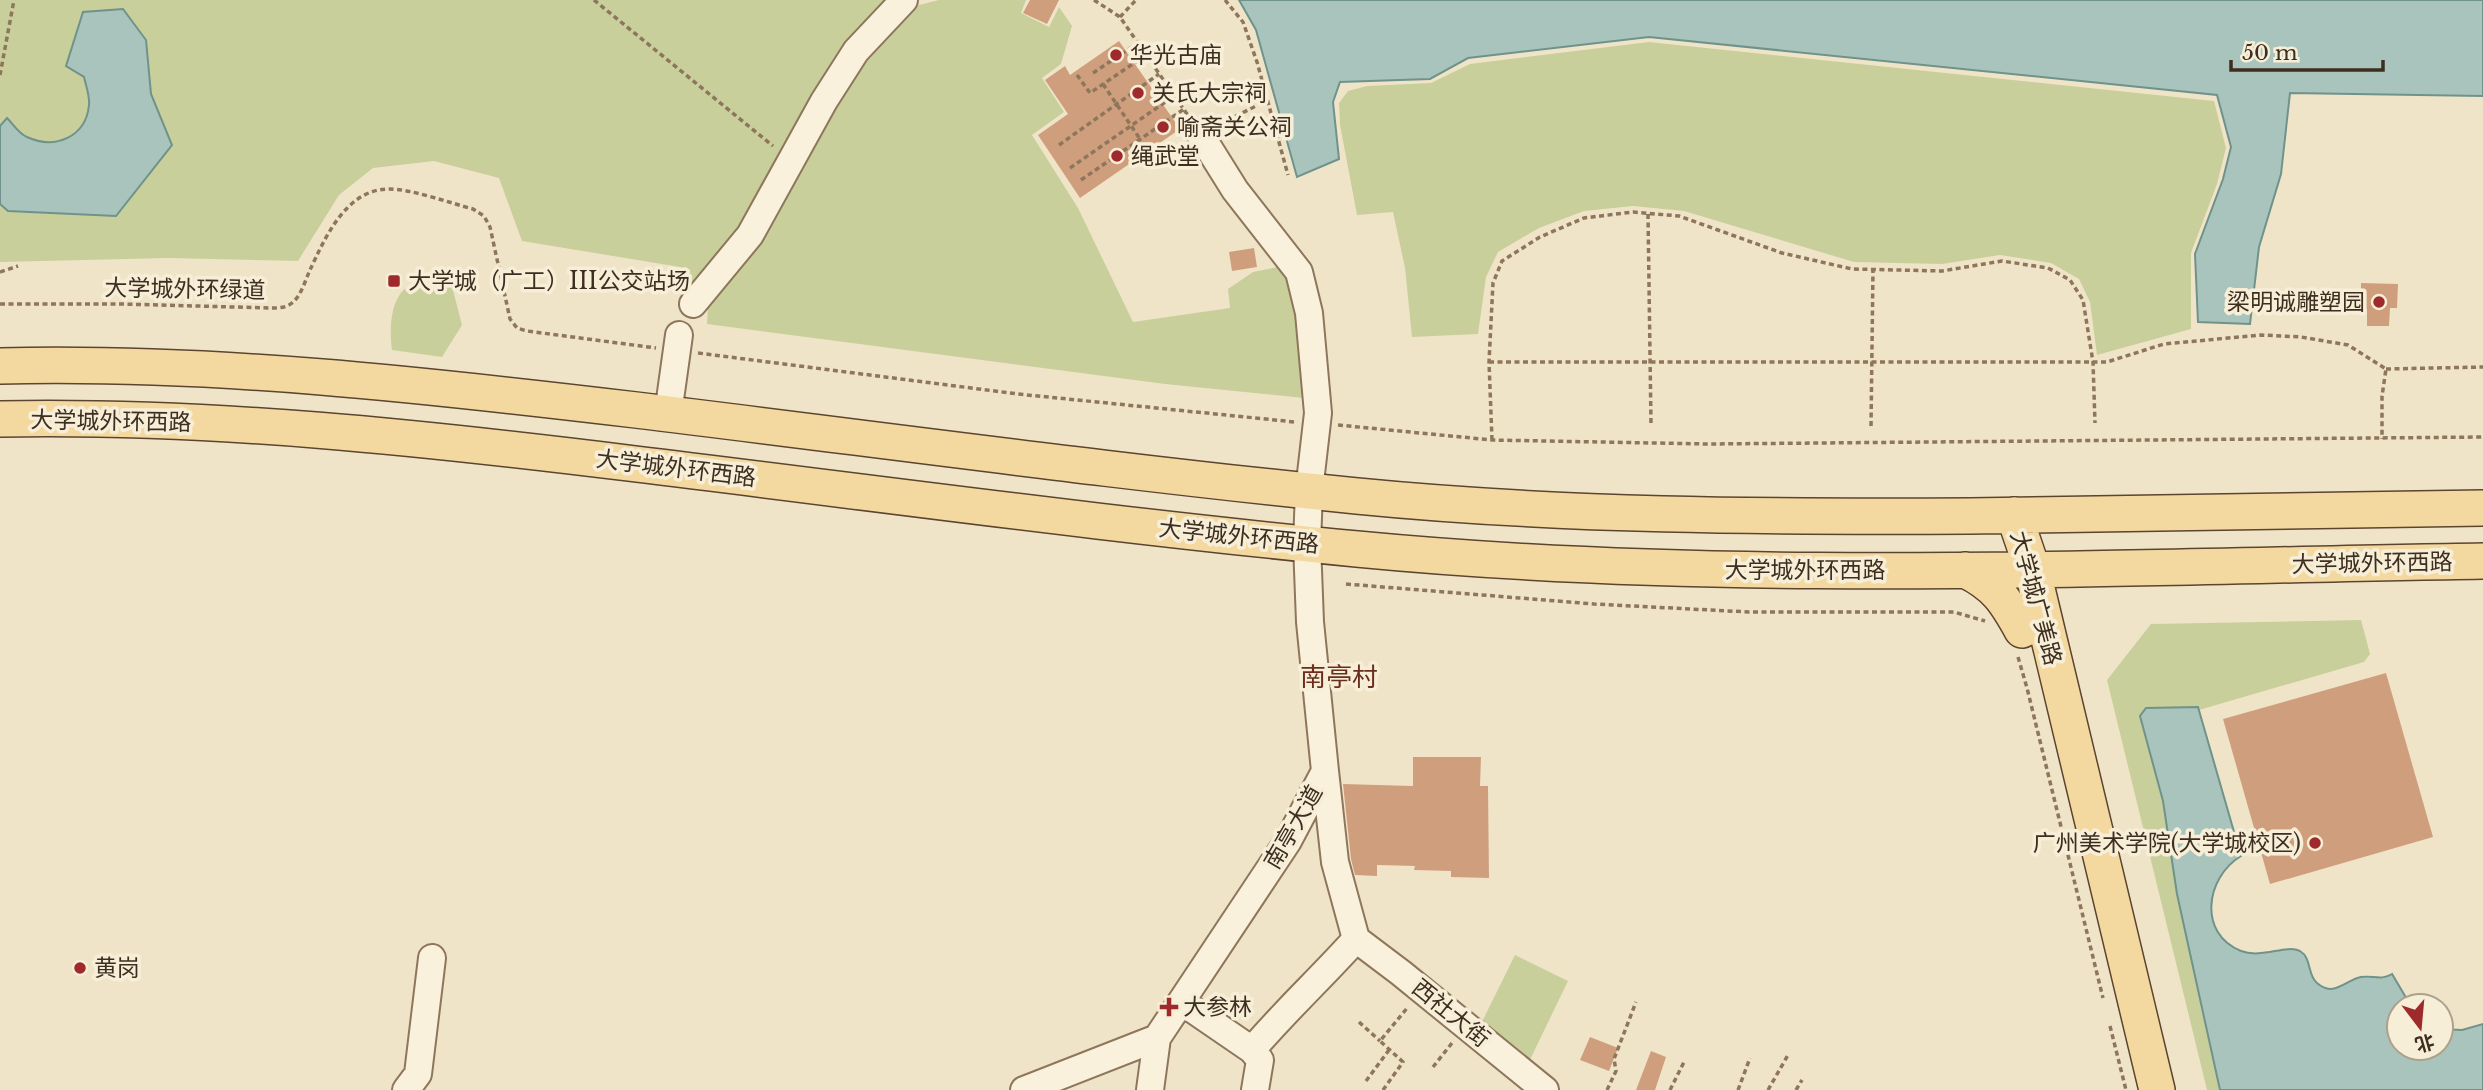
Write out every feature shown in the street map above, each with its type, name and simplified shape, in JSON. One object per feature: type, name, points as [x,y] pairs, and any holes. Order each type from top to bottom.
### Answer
[{"type":"main road","points":[[0,366],[101,365],[323,376],[443,387],[1309,491],[1496,507],[1647,514],[1864,517],[2483,508]]},
{"type":"main road","name":"大学城外环西路","points":[[0,419],[209,422],[437,440],[1307,544],[1445,557],[1659,568],[1965,570],[2483,561]]},
{"type":"main road","name":"大学城广美路","points":[[2014,515],[2026,635],[2134,1090]]},
{"type":"main road","points":[[1964,516],[1981,522],[1990,547],[1981,563],[1965,570]]},
{"type":"main road","points":[[1965,570],[1994,587],[2004,598],[2026,635],[2057,589],[2072,576],[2089,567]]},
{"type":"main road","name":"大学城广美路","points":[[2026,635],[2157,1090]]},
{"type":"street","points":[[693,304],[750,235],[824,101],[856,51],[904,0]]},
{"type":"street","name":"南亭大道","points":[[1150,1090],[1157,1038],[1288,841],[1325,771],[1310,622],[1307,544],[1309,491],[1318,413],[1309,313],[1299,272],[1235,190],[1200,134]]},
{"type":"street","points":[[668,414],[678,343]]},
{"type":"street","points":[[1252,1050],[1356,939],[1335,862],[1325,771]]},
{"type":"street","name":"西社大街","points":[[1356,939],[1545,1090]]},
{"type":"street","points":[[406,1090],[418,1074],[432,958]]},
{"type":"street","points":[[1182,1002],[1252,1050],[1260,1060],[1255,1090]]},
{"type":"street","points":[[1024,1090],[1157,1038]]},
{"type":"path","points":[[0,75],[14,0]]},
{"type":"path","points":[[594,0],[766,138],[778,151]]},
{"type":"path","points":[[1094,0],[1120,17],[1200,134],[1268,100]]},
{"type":"path","points":[[1120,17],[1136,0]]},
{"type":"path","points":[[1225,0],[1243,22],[1289,175]]},
{"type":"path","points":[[1093,73],[1138,43]]},
{"type":"path","points":[[1077,75],[1090,93],[1146,55]]},
{"type":"path","points":[[1059,145],[1159,74]]},
{"type":"path","points":[[1103,84],[1140,139]]},
{"type":"path","points":[[1070,168],[1174,96]]},
{"type":"path","points":[[1081,180],[1184,109]]},
{"type":"path","name":"大学城外环绿道","points":[[0,304],[271,308],[288,306],[300,293],[321,249],[346,208],[367,194],[389,189],[474,209],[484,216],[492,234],[510,319],[517,328],[678,343]]},
{"type":"path","points":[[1492,440],[1489,362],[1493,283],[1502,261],[1539,237],[1584,218],[1633,212],[1679,216],[1782,253],[1852,269],[1942,271],[2002,261],[2048,268],[2070,280],[2083,300],[2093,362],[2095,423]]},
{"type":"path","points":[[1648,214],[1651,424]]},
{"type":"path","points":[[0,272],[18,266]]},
{"type":"path","points":[[1871,426],[1873,269]]},
{"type":"path","points":[[1489,362],[2107,362],[2164,344],[2261,335],[2301,337],[2348,345],[2386,369],[2483,367]]},
{"type":"path","points":[[678,343],[1018,394],[1492,440],[1708,444],[2483,437]]},
{"type":"path","points":[[2382,439],[2382,396],[2386,369]]},
{"type":"path","points":[[1346,584],[1594,604],[1723,610],[1954,612],[1988,624]]},
{"type":"path","points":[[2026,635],[2028,688],[2103,998]]},
{"type":"path","points":[[1380,1041],[1422,990]]},
{"type":"path","points":[[1607,1090],[1616,1071],[1614,1059],[1636,1002]]},
{"type":"path","points":[[1359,1022],[1403,1062],[1383,1090]]},
{"type":"path","points":[[1433,1067],[1466,1025]]},
{"type":"path","points":[[2110,1026],[2126,1090]]},
{"type":"path","points":[[1366,1081],[1389,1049]]},
{"type":"path","points":[[1769,1090],[1788,1055]]},
{"type":"path","points":[[1738,1090],[1750,1058]]},
{"type":"path","points":[[1670,1090],[1685,1060]]},
{"type":"path","points":[[1796,1090],[1802,1080]]},
{"type":"green space","points":[[0,0],[888,0],[744,228],[692,287],[680,267],[522,241],[499,178],[434,161],[373,168],[339,195],[298,261],[168,258],[0,262]]},
{"type":"green space","points":[[939,0],[1026,0],[1021,13],[1049,27],[1059,7],[1072,26],[1061,64],[1042,78],[1064,112],[1032,135],[1078,208],[1133,322],[1230,308],[1228,289],[1253,272],[1283,266],[1300,309],[1304,398],[1165,384],[707,324],[708,306],[861,58],[915,6]]},
{"type":"green space","points":[[1649,42],[2214,101],[2226,148],[2217,184],[2191,253],[2191,329],[2097,355],[2090,302],[2079,279],[2051,263],[2000,255],[1942,264],[1854,262],[1684,211],[1633,206],[1584,211],[1539,228],[1498,252],[1486,277],[1478,334],[1412,337],[1405,268],[1393,212],[1357,215],[1340,125],[1339,103],[1348,91],[1367,86],[1431,83],[1470,64]]},
{"type":"green space","points":[[414,284],[452,286],[462,325],[442,357],[392,350],[391,322],[396,302],[406,288]]},
{"type":"green space","points":[[2361,620],[2370,654],[2364,662],[2199,710],[2197,707],[2147,708],[2140,716],[2163,801],[2177,894],[2220,1090],[2207,1090],[2107,680],[2151,624]]},
{"type":"green space","points":[[1515,955],[1568,981],[1526,1068],[1472,1042]]},
{"type":"water","points":[[1239,0],[2483,0],[2483,96],[2290,93],[2281,174],[2259,247],[2250,324],[2198,322],[2195,254],[2223,179],[2231,147],[2217,95],[1649,37],[1468,58],[1430,79],[1340,82],[1333,102],[1339,159],[1297,177],[1256,30]]},
{"type":"water","points":[[123,9],[146,40],[151,94],[172,145],[116,216],[8,211],[0,204],[0,126],[7,118],[24,136],[48,142],[67,138],[75,133],[87,116],[89,98],[84,77],[66,66],[83,12]]},
{"type":"water","points":[[2198,707],[2241,856],[2220,878],[2211,905],[2218,932],[2227,943],[2249,953],[2288,949],[2300,951],[2306,958],[2314,980],[2329,989],[2361,977],[2392,974],[2403,992],[2385,992],[2385,1062],[2455,1062],[2455,1030],[2483,1024],[2483,1090],[2220,1090],[2177,894],[2163,801],[2140,716],[2146,708]]},
{"type":"building","points":[[1030,0],[1059,0],[1047,24],[1023,13]]},
{"type":"building","points":[[1119,41],[1180,129],[1080,198],[1038,135],[1068,114],[1045,80],[1065,66],[1070,75]]},
{"type":"building","points":[[1254,248],[1257,267],[1232,271],[1229,252]]},
{"type":"building","points":[[2361,283],[2398,284],[2397,308],[2390,308],[2389,326],[2367,326],[2367,309],[2361,309]]},
{"type":"building","points":[[2386,673],[2433,837],[2270,884],[2223,719]]},
{"type":"building","points":[[1413,757],[1481,757],[1480,786],[1488,786],[1489,878],[1451,877],[1451,871],[1414,870],[1415,866],[1377,865],[1377,876],[1355,875],[1343,784],[1413,786]]},
{"type":"building","points":[[1590,1037],[1618,1048],[1609,1071],[1580,1060]]},
{"type":"building","points":[[1651,1051],[1666,1057],[1655,1090],[1636,1090]]},
{"type":"place","name":"华光古庙","points":[[1116,55]]},
{"type":"place","name":"关氏大宗祠","points":[[1138,93]]},
{"type":"place","name":"喻斋关公祠","points":[[1163,127]]},
{"type":"place","name":"绳武堂","points":[[1117,156]]},
{"type":"place","name":"大学城（广工）III公交站场","points":[[394,281]]},
{"type":"place","name":"梁明诚雕塑园","points":[[2379,302]]},
{"type":"place","name":"广州美术学院(大学城校区)","points":[[2315,843]]},
{"type":"place","name":"黄岗","points":[[80,968]]},
{"type":"place","name":"大参林","points":[[1169,1007]]},
{"type":"district","name":"南亭村","points":[[1339,677]]}]
